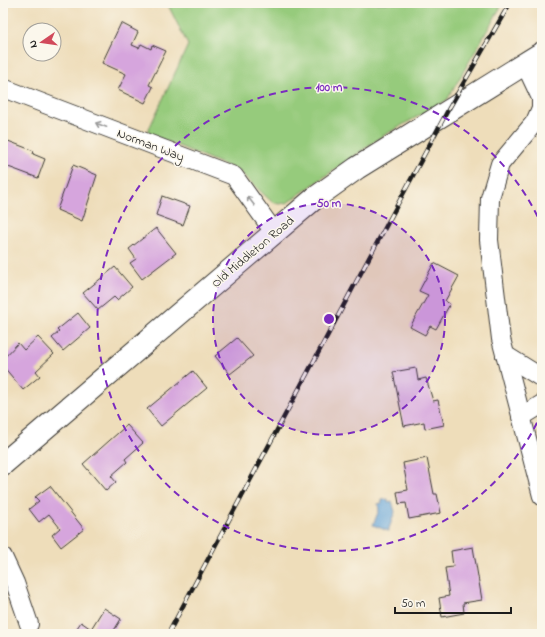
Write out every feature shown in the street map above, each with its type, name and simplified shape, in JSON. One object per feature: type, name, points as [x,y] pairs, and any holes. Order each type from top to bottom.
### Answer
[{"type":"street","name":"Old Middleton Road","points":[[3,464],[315,198],[357,168],[525,64]]},
{"type":"street","points":[[525,64],[541,98],[541,108],[535,122],[500,164],[494,182],[488,212],[489,240],[493,283],[505,355],[542,496]]},
{"type":"street","name":"Norman Way","points":[[3,88],[234,176],[274,232]]},
{"type":"street","points":[[505,355],[542,378]]},
{"type":"street","points":[[521,417],[542,404]]},
{"type":"street","points":[[3,557],[15,583],[29,624]]},
{"type":"green space","points":[[167,3],[503,3],[447,100],[381,137],[287,203],[279,204],[272,202],[239,171],[147,133],[188,45]]},
{"type":"water","points":[[388,499],[388,502],[392,501],[395,512],[388,531],[373,525],[379,510],[378,504],[382,503],[382,500]]},
{"type":"building","points":[[121,23],[138,32],[132,45],[139,48],[141,44],[151,49],[152,45],[166,51],[149,85],[153,87],[145,103],[118,90],[126,74],[102,63]]},
{"type":"building","points":[[3,139],[34,151],[33,154],[45,159],[38,178],[3,165]]},
{"type":"building","points":[[73,165],[97,175],[82,221],[57,210]]},
{"type":"building","points":[[162,196],[190,206],[183,225],[156,215]]},
{"type":"building","points":[[156,228],[176,253],[142,279],[130,263],[136,259],[129,249]]},
{"type":"building","points":[[434,263],[459,276],[445,301],[450,304],[436,329],[430,326],[425,335],[410,327],[428,295],[419,291]]},
{"type":"building","points":[[115,267],[132,287],[117,300],[114,297],[98,310],[83,293]]},
{"type":"building","points":[[78,313],[90,328],[63,351],[52,338],[59,332],[57,330]]},
{"type":"building","points":[[38,337],[54,354],[36,371],[40,376],[23,390],[3,366],[3,359],[18,343],[24,350]]},
{"type":"building","points":[[237,338],[253,356],[230,374],[215,356]]},
{"type":"building","points":[[416,368],[418,380],[426,378],[433,401],[438,400],[444,425],[425,429],[424,422],[404,426],[393,372]]},
{"type":"building","points":[[193,371],[207,388],[161,426],[147,409]]},
{"type":"building","points":[[127,425],[143,443],[125,459],[127,462],[111,476],[116,482],[106,491],[83,464]]},
{"type":"building","points":[[427,458],[434,494],[437,494],[441,513],[409,519],[406,503],[399,504],[397,492],[408,490],[403,463]]},
{"type":"building","points":[[50,486],[84,529],[61,547],[52,535],[60,528],[49,514],[39,522],[29,509],[39,501],[35,497]]},
{"type":"building","points":[[473,547],[482,600],[463,603],[464,613],[442,617],[439,598],[449,596],[445,568],[453,567],[451,551]]},
{"type":"building","points":[[104,608],[121,619],[113,632],[116,634],[73,634],[81,622],[91,629]]},
{"type":"railway","points":[[168,634],[448,110],[510,3]]}]
